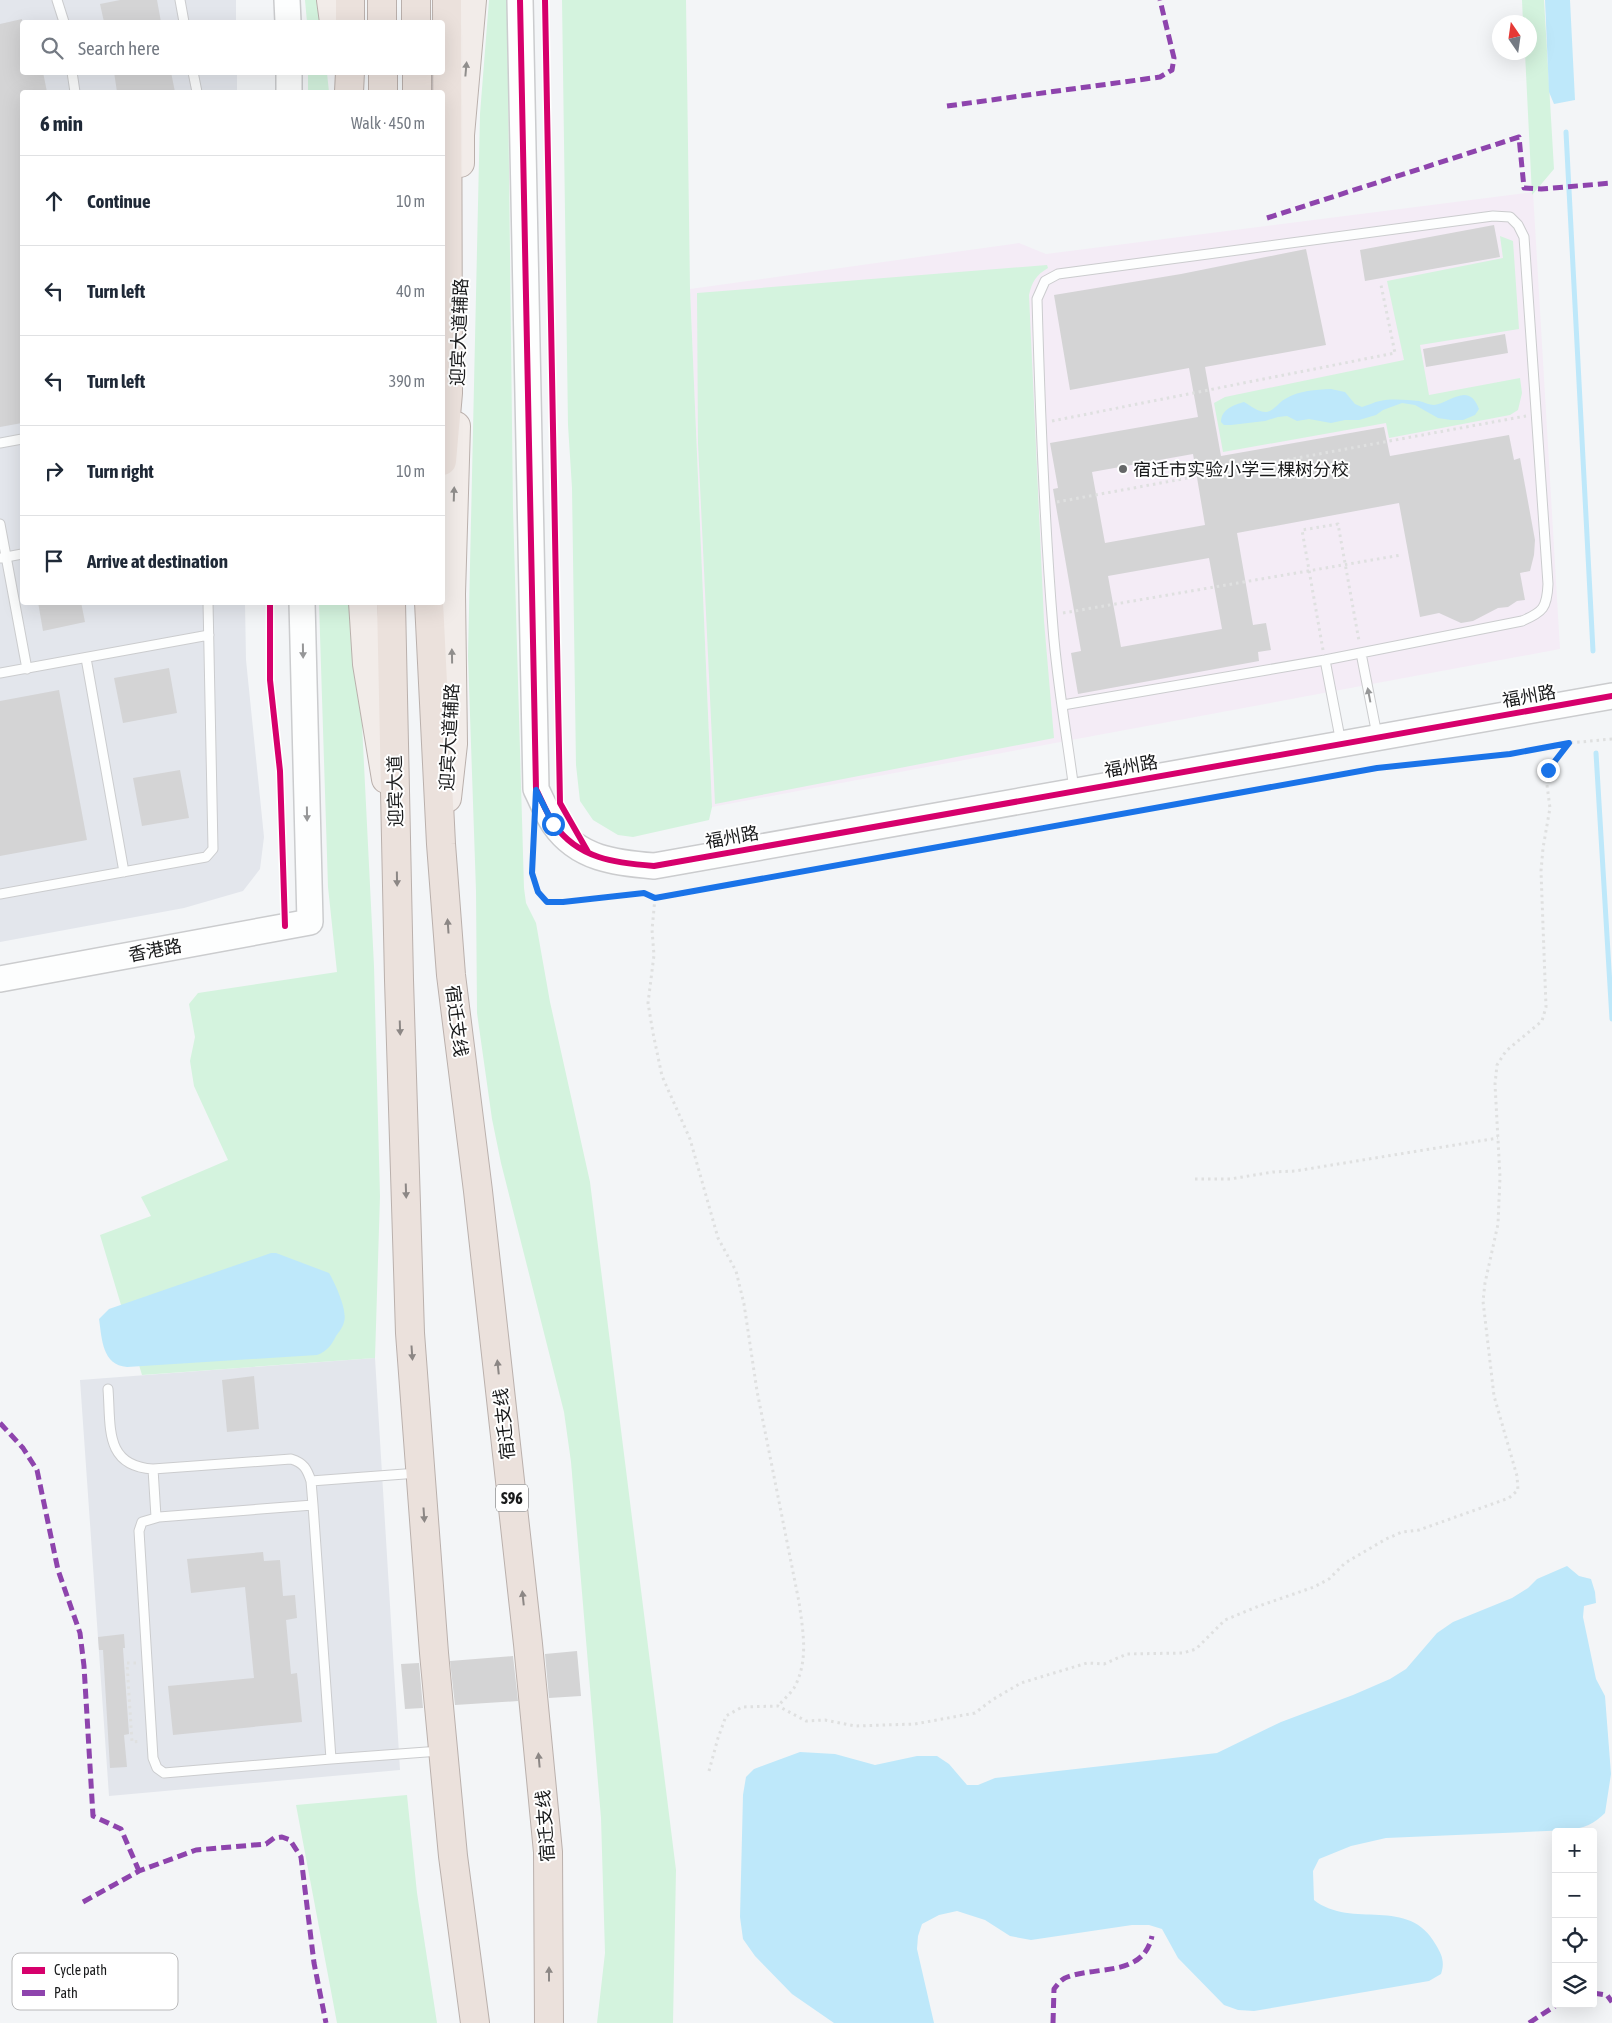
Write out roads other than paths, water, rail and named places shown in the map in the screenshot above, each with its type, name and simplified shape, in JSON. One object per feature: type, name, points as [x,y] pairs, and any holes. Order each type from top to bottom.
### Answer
[{"type":"highway","points":[[350,0],[350,20]]},
{"type":"highway","points":[[382,0],[382,20]]},
{"type":"highway","points":[[416,0],[416,20]]},
{"type":"highway","points":[[445,427],[448,393],[447,0]]},
{"type":"highway","points":[[349,90],[350,75]]},
{"type":"highway","points":[[383,75],[383,90]]},
{"type":"highway","points":[[417,75],[417,90]]},
{"type":"highway","points":[[376,605],[396,839]]},
{"type":"highway","name":"迎宾大道","points":[[391,605],[399,980],[410,1333],[420,1473]]},
{"type":"highway","points":[[430,605],[441,844]]},
{"type":"highway","name":"宿迁支线","points":[[441,844],[452,975],[522,1586],[547,1842],[549,2023]]},
{"type":"highway","points":[[420,1473],[453,1856],[475,2023]]},
{"type":"main road","points":[[330,0],[334,20]]},
{"type":"main road","name":"迎宾大道辅路","points":[[441,844],[453,744],[451,594],[461,288],[460,136],[472,0]]},
{"type":"main road","points":[[336,75],[336,90]]},
{"type":"main road","points":[[363,605],[368,664],[396,839]]},
{"type":"street","points":[[287,0],[288,20]]},
{"type":"street","name":"福州路","points":[[520,0],[536,790],[553,824],[566,839],[589,854],[616,863],[654,866],[1612,696]]},
{"type":"street","points":[[289,75],[289,90]]},
{"type":"street","name":"香港路","points":[[0,979],[310,922],[302,605]]},
{"type":"lane","points":[[57,0],[63,20]]},
{"type":"lane","points":[[180,0],[184,20]]},
{"type":"lane","points":[[73,75],[76,90]]},
{"type":"lane","points":[[194,75],[197,90]]},
{"type":"lane","points":[[1063,705],[1325,660],[1522,621],[1538,614],[1544,607],[1547,599],[1548,584],[1524,237],[1510,217],[1493,216],[1058,274],[1044,281],[1037,299],[1044,505],[1052,615],[1063,705],[1074,791]]},
{"type":"lane","points":[[0,443],[20,439]]},
{"type":"lane","points":[[0,524],[3,557],[27,668]]},
{"type":"lane","points":[[3,557],[20,554]]},
{"type":"lane","points":[[0,894],[206,857],[213,849],[208,605]]},
{"type":"lane","points":[[0,674],[208,635]]},
{"type":"lane","points":[[1361,653],[1378,738]]},
{"type":"lane","points":[[86,658],[124,872]]},
{"type":"lane","points":[[1325,660],[1342,744]]},
{"type":"lane","points":[[108,1389],[113,1446],[122,1459],[131,1465],[153,1469],[291,1459],[300,1462],[307,1470],[311,1481],[313,1505],[331,1759]]},
{"type":"lane","points":[[153,1469],[156,1517]]},
{"type":"lane","points":[[311,1481],[420,1473]]},
{"type":"lane","points":[[313,1505],[156,1517],[142,1522],[139,1531],[153,1758],[157,1768],[164,1773],[443,1751]]},
{"type":"water","points":[[1545,0],[1570,0],[1575,100],[1554,104],[1549,92]]},
{"type":"water","points":[[1331,389],[1345,392],[1355,404],[1362,407],[1378,401],[1395,399],[1419,401],[1434,405],[1465,395],[1470,396],[1475,401],[1479,409],[1475,415],[1463,420],[1438,418],[1415,405],[1402,403],[1383,410],[1376,415],[1359,420],[1331,423],[1309,419],[1297,421],[1287,416],[1231,425],[1224,425],[1221,422],[1226,411],[1232,406],[1244,402],[1257,410],[1266,412],[1296,394]]},
{"type":"water","points":[[271,1253],[276,1253],[329,1273],[332,1278],[340,1297],[345,1317],[341,1329],[331,1345],[323,1352],[317,1355],[127,1367],[112,1361],[108,1356],[103,1342],[99,1319],[109,1309]]},
{"type":"water","points":[[1567,1566],[1579,1576],[1591,1579],[1595,1592],[1596,1603],[1584,1606],[1583,1617],[1596,1679],[1605,1696],[1611,1774],[1605,1813],[1589,1825],[1579,1828],[1386,1838],[1351,1846],[1319,1859],[1313,1871],[1314,1900],[1329,1908],[1345,1913],[1396,1917],[1411,1921],[1425,1930],[1436,1945],[1443,1962],[1441,1974],[1429,1981],[1254,2011],[1238,2010],[1224,2005],[1178,1958],[1162,1929],[1149,1925],[1132,1925],[1031,1940],[1010,1936],[985,1920],[957,1911],[939,1915],[922,1924],[918,1936],[917,1949],[934,2023],[834,2023],[792,1994],[755,1956],[743,1939],[740,1917],[743,1795],[746,1777],[754,1769],[800,1752],[835,1754],[875,1765],[917,1756],[937,1756],[949,1764],[967,1785],[978,1785],[995,1778],[1217,1753],[1281,1722],[1390,1679],[1406,1669],[1437,1633],[1453,1622],[1512,1598],[1528,1588],[1537,1579]]},
{"type":"waterway","points":[[1566,132],[1593,651]]},
{"type":"waterway","points":[[1596,753],[1612,1019]]},
{"type":"place","name":"宿迁市实验小学三棵树分校","points":[[1123,469]]}]
